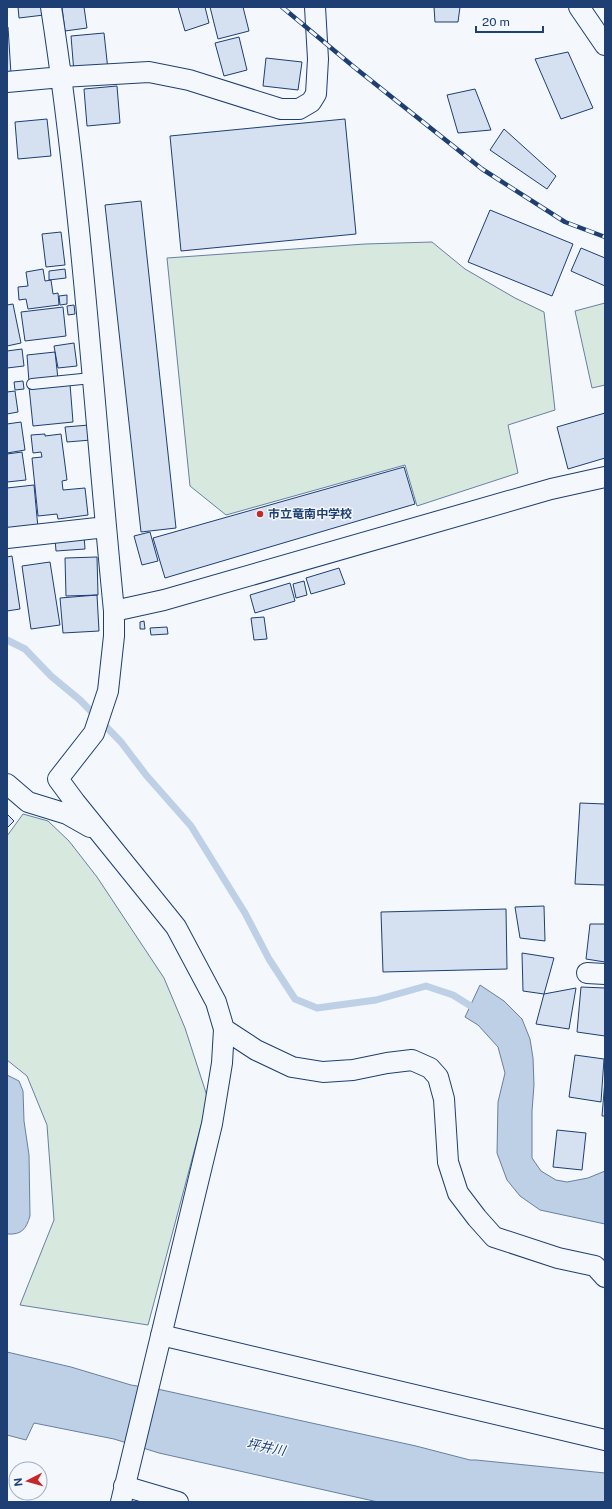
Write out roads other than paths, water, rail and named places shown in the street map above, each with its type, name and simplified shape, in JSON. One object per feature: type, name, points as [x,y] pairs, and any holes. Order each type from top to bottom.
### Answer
[{"type":"street","points":[[51,7],[62,77],[79,235],[114,611],[114,636],[108,691],[94,733],[58,779],[98,832],[176,927],[216,1002],[224,1029],[222,1063],[212,1124],[122,1494],[178,1502]]},
{"type":"street","points":[[7,82],[149,72],[189,80],[281,109],[299,109],[311,102],[316,94],[318,60],[315,7]]},
{"type":"street","points":[[580,7],[605,45]]},
{"type":"street","points":[[114,611],[172,598],[551,489],[605,477]]},
{"type":"street","points":[[7,538],[106,528]]},
{"type":"street","points":[[7,784],[28,802],[67,814],[98,832]]},
{"type":"street","points":[[224,1029],[256,1050],[292,1067],[323,1072],[354,1070],[387,1063],[412,1060],[430,1068],[438,1077],[444,1099],[448,1162],[458,1193],[476,1218],[494,1238],[558,1258],[595,1266],[605,1277]]},
{"type":"street","points":[[161,1335],[605,1440]]},
{"type":"lane","points":[[32,384],[92,378]]},
{"type":"water","points":[[480,985],[504,1001],[522,1019],[530,1039],[533,1058],[534,1085],[532,1111],[532,1158],[541,1171],[556,1180],[567,1182],[588,1178],[605,1171],[605,1224],[540,1210],[520,1196],[507,1180],[497,1153],[498,1102],[505,1073],[498,1047],[478,1025],[465,1017]]},
{"type":"water","points":[[7,1075],[19,1081],[23,1091],[24,1121],[29,1155],[30,1216],[23,1230],[12,1234],[7,1234]]},
{"type":"water","name":"坪井川","points":[[7,1352],[71,1367],[131,1385],[162,1390],[416,1446],[470,1460],[605,1473],[605,1502],[378,1502],[159,1453],[114,1439],[34,1423],[26,1440],[7,1435]]},
{"type":"waterway","points":[[7,640],[25,649],[51,676],[80,700],[121,742],[146,775],[191,826],[245,913],[269,959],[295,999],[317,1008],[376,1000],[426,986],[453,995],[477,1010]]},
{"type":"railway","points":[[282,7],[354,67],[482,169],[565,222],[605,237]]},
{"type":"place","name":"市立竜南中学校","points":[[260,514]]}]
